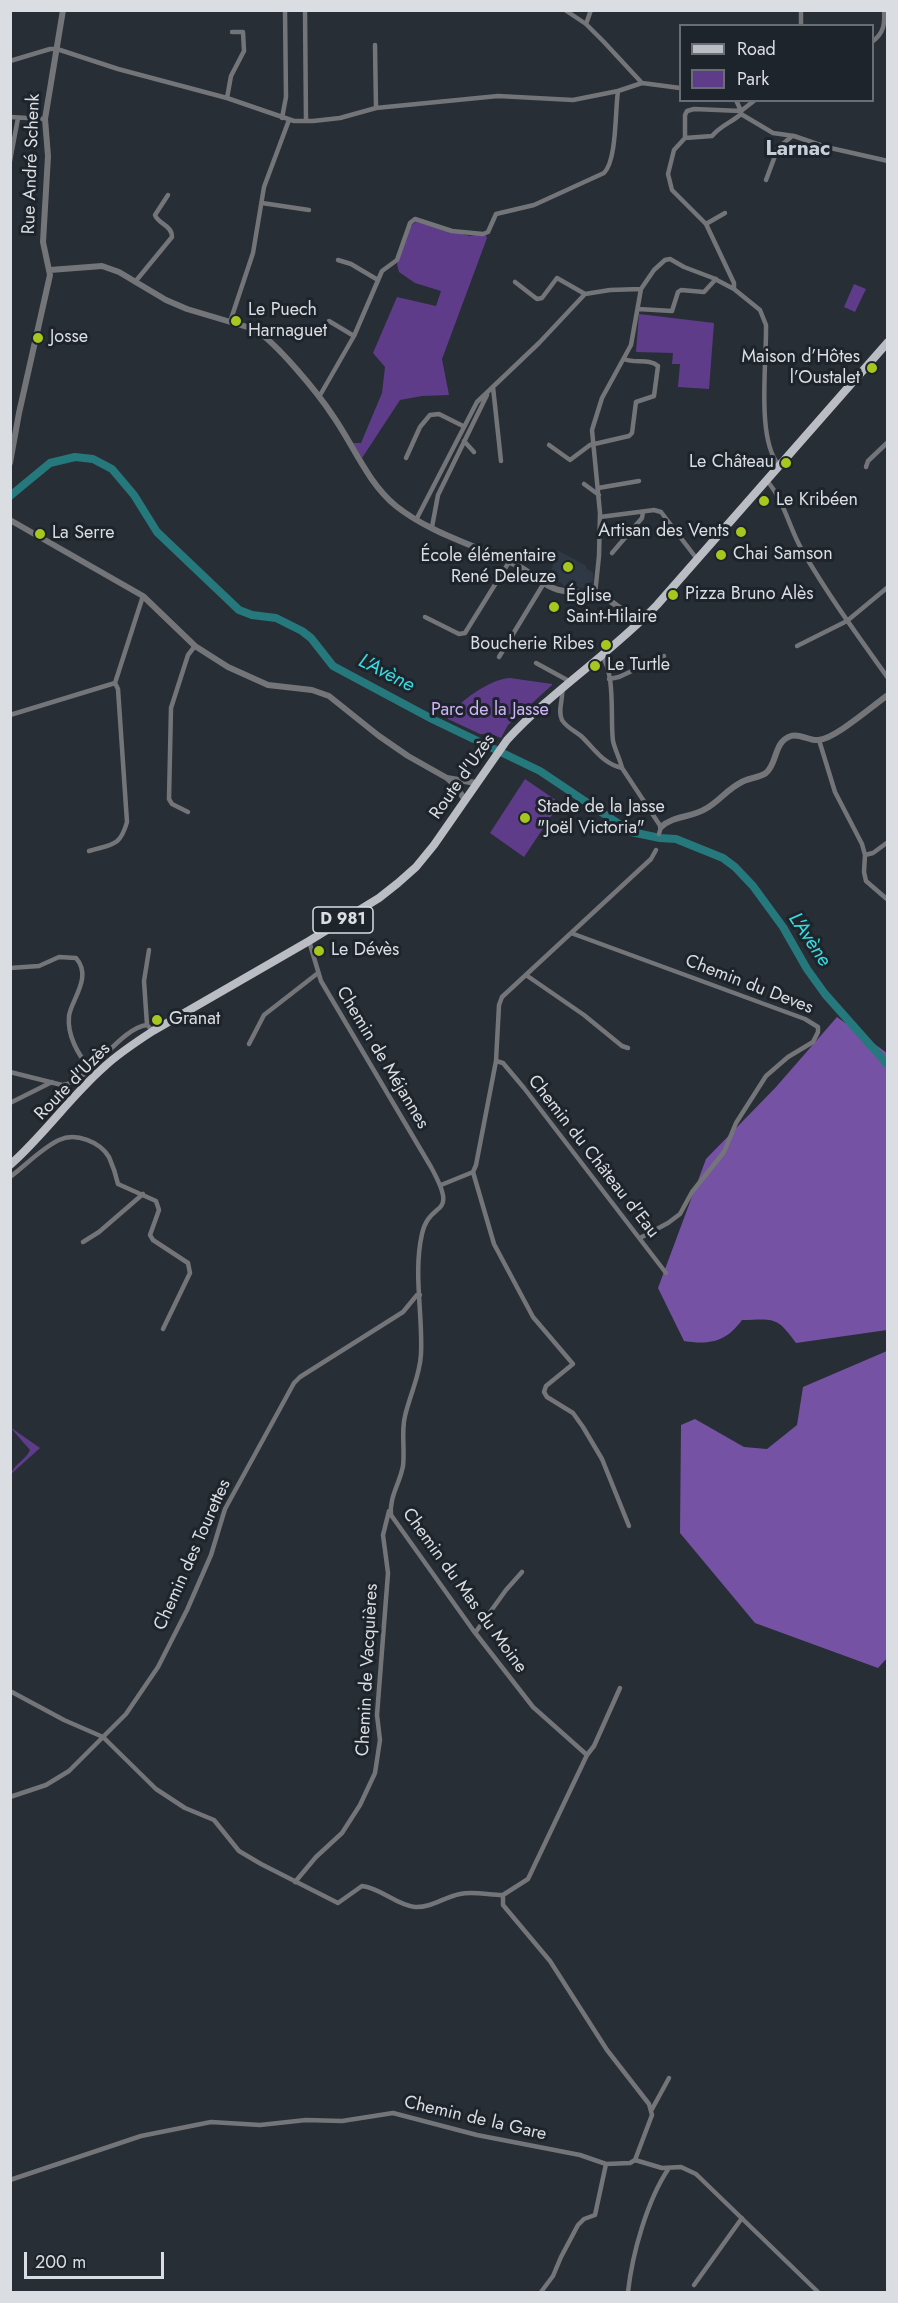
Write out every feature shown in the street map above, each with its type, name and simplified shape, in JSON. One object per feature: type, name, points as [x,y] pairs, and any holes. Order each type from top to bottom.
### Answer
[{"type":"main road","name":"Route d'Uzès","points":[[10,1165],[38,1140],[104,1067],[150,1028],[309,941],[379,898],[398,883],[423,858],[507,740],[548,698],[639,624],[888,342]]},
{"type":"street","name":"Rue André Schenk","points":[[11,461],[50,270],[43,242],[48,156],[45,118],[63,10]]},
{"type":"street","points":[[282,118],[286,98],[285,10]]},
{"type":"street","points":[[305,10],[306,121]]},
{"type":"street","points":[[566,10],[585,24],[642,83]]},
{"type":"street","points":[[585,24],[591,10]]},
{"type":"street","points":[[874,41],[884,30],[885,12]]},
{"type":"street","points":[[227,98],[231,76],[244,51],[243,32],[232,32]]},
{"type":"street","points":[[375,45],[376,108]]},
{"type":"street","points":[[10,61],[50,49],[57,50],[227,98],[289,120],[306,121],[340,118],[376,108],[498,96],[573,100],[618,91],[642,83],[679,88]]},
{"type":"street","points":[[319,397],[354,336],[382,271],[398,260],[410,224],[415,219],[452,231],[483,234],[488,232],[495,214],[534,205],[604,173],[609,168],[613,157],[618,91]]},
{"type":"street","points":[[737,102],[741,112]]},
{"type":"street","points":[[685,138],[712,136],[753,102]]},
{"type":"street","points":[[734,289],[734,283],[706,224],[672,190],[668,174],[675,150],[685,138],[687,111],[694,109],[741,112],[773,133],[794,136],[826,147],[888,161]]},
{"type":"street","points":[[10,117],[45,118]]},
{"type":"street","points":[[10,161],[18,118]]},
{"type":"street","points":[[230,322],[253,253],[264,187],[289,120]]},
{"type":"street","points":[[766,180],[778,148],[786,139],[794,136]]},
{"type":"street","points":[[135,282],[172,237],[170,229],[155,215],[168,195]]},
{"type":"street","points":[[262,203],[309,210]]},
{"type":"street","points":[[706,224],[725,213]]},
{"type":"street","points":[[338,260],[351,264],[378,280]]},
{"type":"street","points":[[595,594],[600,517],[592,430],[595,414],[633,338],[641,289],[654,270],[665,260],[716,279],[734,289],[760,310],[766,325],[765,412],[771,456],[779,465]]},
{"type":"street","points":[[50,270],[102,266],[119,272],[187,309],[262,333],[319,397],[334,417],[370,478],[394,505],[416,520],[509,562],[560,591],[595,594],[606,598],[639,624]]},
{"type":"street","points":[[515,282],[537,299],[542,298],[557,279],[585,294]]},
{"type":"street","points":[[638,309],[672,311],[678,292],[681,290],[704,292],[716,279]]},
{"type":"street","points":[[416,520],[477,402],[585,294],[641,289]]},
{"type":"street","points":[[329,321],[354,336]]},
{"type":"street","points":[[549,444],[570,460],[593,444],[629,436],[634,430],[636,402],[651,398],[656,393],[658,366],[651,362],[631,362],[624,359]]},
{"type":"street","points":[[493,387],[501,461]]},
{"type":"street","points":[[432,527],[438,495],[488,392]]},
{"type":"street","points":[[406,458],[420,427],[430,415],[439,414],[463,426]]},
{"type":"street","points":[[464,441],[474,452]]},
{"type":"street","points":[[866,467],[868,461],[888,442]]},
{"type":"street","points":[[766,480],[775,491],[801,549],[824,588],[888,678]]},
{"type":"street","points":[[598,488],[639,481]]},
{"type":"street","points":[[585,484],[599,495]]},
{"type":"street","points":[[600,517],[654,510],[661,512],[697,559]]},
{"type":"street","points":[[612,553],[642,518],[643,512]]},
{"type":"street","points":[[10,520],[143,596],[195,646],[228,667],[256,681],[277,687],[312,690],[325,694],[398,749],[447,778],[465,800]]},
{"type":"street","points":[[425,617],[459,634],[465,633],[509,562]]},
{"type":"street","points":[[499,657],[544,583]]},
{"type":"street","points":[[797,646],[847,621],[888,587]]},
{"type":"street","points":[[89,851],[115,843],[123,837],[127,822],[119,701],[115,683],[143,596]]},
{"type":"street","points":[[188,812],[172,804],[170,799],[170,712],[188,655],[195,646]]},
{"type":"street","points":[[601,655],[606,661],[609,679],[613,742],[622,768],[660,830],[668,820],[701,812],[739,783],[766,773],[773,763],[777,749],[789,736],[819,740],[842,729],[888,695]]},
{"type":"street","points":[[609,679],[619,677],[664,656]]},
{"type":"street","points":[[536,663],[570,681]]},
{"type":"street","points":[[10,715],[115,683]]},
{"type":"street","points":[[562,687],[560,710],[564,723],[582,737],[592,751],[615,767],[622,768]]},
{"type":"street","points":[[548,698],[560,710]]},
{"type":"street","points":[[819,740],[835,792],[862,844],[865,855],[866,881],[888,900]]},
{"type":"street","points":[[447,778],[476,783]]},
{"type":"street","points":[[865,855],[873,853],[888,842]]},
{"type":"street","points":[[441,1185],[472,1172],[476,1165],[496,1061],[500,1001],[651,859],[656,850]]},
{"type":"street","name":"Chemin du Deves","points":[[571,933],[805,1019],[818,1027],[818,1035],[813,1042],[788,1057],[766,1076],[736,1123],[724,1152],[692,1192],[680,1214],[640,1238]]},
{"type":"street","name":"Chemin de Méjannes","points":[[309,941],[318,973],[441,1185]]},
{"type":"street","points":[[10,1072],[69,1085],[141,1026],[150,1028],[144,981],[149,951]]},
{"type":"street","points":[[10,968],[39,966],[59,957],[76,958],[82,978],[79,994],[69,1014],[70,1025],[80,1057],[90,1068]]},
{"type":"street","points":[[249,1044],[264,1015],[318,973]]},
{"type":"street","points":[[526,975],[584,1015],[622,1046],[628,1048]]},
{"type":"street","name":"Chemin du Château d'Eau","points":[[496,1061],[503,1063],[524,1088],[666,1273]]},
{"type":"street","points":[[10,1103],[52,1082]]},
{"type":"street","points":[[10,1177],[58,1140],[72,1137],[83,1139],[102,1148],[110,1158],[118,1184],[156,1201],[159,1210],[150,1235],[153,1240],[188,1263],[190,1267],[190,1273],[163,1329]]},
{"type":"street","points":[[472,1172],[494,1244],[533,1317],[573,1364],[546,1386],[544,1392],[547,1397],[573,1413],[583,1427],[602,1459],[629,1526]]},
{"type":"street","name":"Chemin du Mas du Moine","points":[[441,1185],[445,1198],[443,1206],[432,1217],[422,1234],[421,1344],[418,1378],[404,1417],[403,1466],[390,1506],[391,1515],[475,1633],[532,1707],[587,1755]]},
{"type":"street","points":[[83,1242],[99,1232],[143,1194]]},
{"type":"street","name":"Chemin des Tourettes","points":[[10,1797],[46,1785],[69,1771],[126,1714],[158,1667],[187,1610],[211,1555],[225,1509],[294,1383],[403,1312],[417,1295],[420,1295]]},
{"type":"street","name":"Chemin de Vacquières","points":[[295,1882],[316,1857],[342,1833],[360,1805],[375,1773],[380,1740],[377,1715],[388,1572],[383,1535],[390,1506]]},
{"type":"street","points":[[475,1633],[522,1572]]},
{"type":"street","points":[[10,1691],[64,1720],[103,1737],[156,1789],[185,1808],[214,1820],[239,1851],[295,1882],[338,1903],[362,1886],[374,1887],[412,1907],[429,1907],[444,1898],[463,1893],[502,1895],[528,1879],[620,1688]]},
{"type":"street","points":[[502,1895],[503,1905],[550,1961],[606,2049],[649,2104],[651,2111]]},
{"type":"street","points":[[635,2160],[651,2111],[669,2078]]},
{"type":"street","name":"Chemin de la Gare","points":[[10,2180],[141,2136],[211,2122],[260,2125],[306,2120],[342,2121],[393,2113],[477,2135],[580,2155],[606,2164],[622,2164],[635,2160],[669,2168],[681,2167],[696,2174],[818,2292]]},
{"type":"street","points":[[541,2292],[553,2276],[578,2225],[584,2219],[595,2215],[606,2164]]},
{"type":"street","points":[[628,2292],[636,2250],[649,2211],[669,2168]]},
{"type":"street","points":[[694,2285],[742,2218]]},
{"type":"shaded area","name":"École élémentaire René Deleuze","points":[[557,550],[585,565],[593,572],[593,582],[590,582],[588,588],[565,587],[560,582],[549,579]]},
{"type":"shaded area","points":[[837,1017],[887,1053],[887,1330],[796,1343],[784,1328],[774,1321],[742,1320],[730,1333],[717,1340],[684,1341],[658,1288],[706,1159],[776,1087]]},
{"type":"shaded area","points":[[887,1351],[888,1657],[878,1668],[755,1623],[680,1533],[681,1425],[695,1419],[744,1447],[767,1449],[797,1425],[803,1387]]},
{"type":"green space","points":[[416,222],[470,236],[485,233],[487,238],[442,359],[449,395],[400,400],[362,458],[353,443],[361,443],[382,393],[385,367],[373,353],[397,297],[436,306],[441,291],[415,283],[399,272],[397,264],[410,226]]},
{"type":"green space","points":[[854,284],[866,289],[855,312],[844,307]]},
{"type":"green space","points":[[639,314],[714,323],[709,389],[678,387],[680,364],[672,364],[673,353],[636,352]]},
{"type":"green space","name":"Parc de la Jasse","points":[[510,678],[552,685],[508,725],[501,738],[491,734],[480,734],[448,719],[447,715],[476,692],[493,683]]},
{"type":"green space","name":"Stade de la Jasse \"Joël Victoria\"","points":[[525,779],[560,803],[524,857],[490,833]]},
{"type":"green space","points":[[10,1427],[40,1448],[11,1474],[30,1450]]},
{"type":"waterway","name":"L'Avène","points":[[10,496],[50,463],[75,457],[93,459],[112,469],[134,495],[157,532],[239,610],[252,615],[276,618],[302,631],[311,638],[333,666],[432,719],[540,771],[631,832],[676,839],[723,858],[753,886],[783,927],[807,969],[825,994],[888,1065]]},
{"type":"place","name":"Le Puech Harnaguet","points":[[236,321]]},
{"type":"place","name":"Josse","points":[[38,338]]},
{"type":"place","name":"Maison d’Hôtes l’Oustalet","points":[[872,368]]},
{"type":"place","name":"Le Château","points":[[786,463]]},
{"type":"place","name":"Le Kribéen","points":[[764,501]]},
{"type":"place","name":"Artisan des Vents","points":[[741,532]]},
{"type":"place","name":"La Serre","points":[[40,534]]},
{"type":"place","name":"Chai Samson","points":[[721,555]]},
{"type":"place","name":"École élémentaire René Deleuze","points":[[568,567]]},
{"type":"place","name":"Pizza Bruno Alès","points":[[673,595]]},
{"type":"place","name":"Église Saint-Hilaire","points":[[554,607]]},
{"type":"place","name":"Boucherie Ribes","points":[[606,645]]},
{"type":"place","name":"Le Turtle","points":[[595,666]]},
{"type":"place","name":"Stade de la Jasse \"Joël Victoria\"","points":[[525,818]]},
{"type":"place","name":"Le Dévès","points":[[319,951]]},
{"type":"place","name":"Granat","points":[[157,1020]]},
{"type":"district","name":"Larnac","points":[[798,150]]}]
